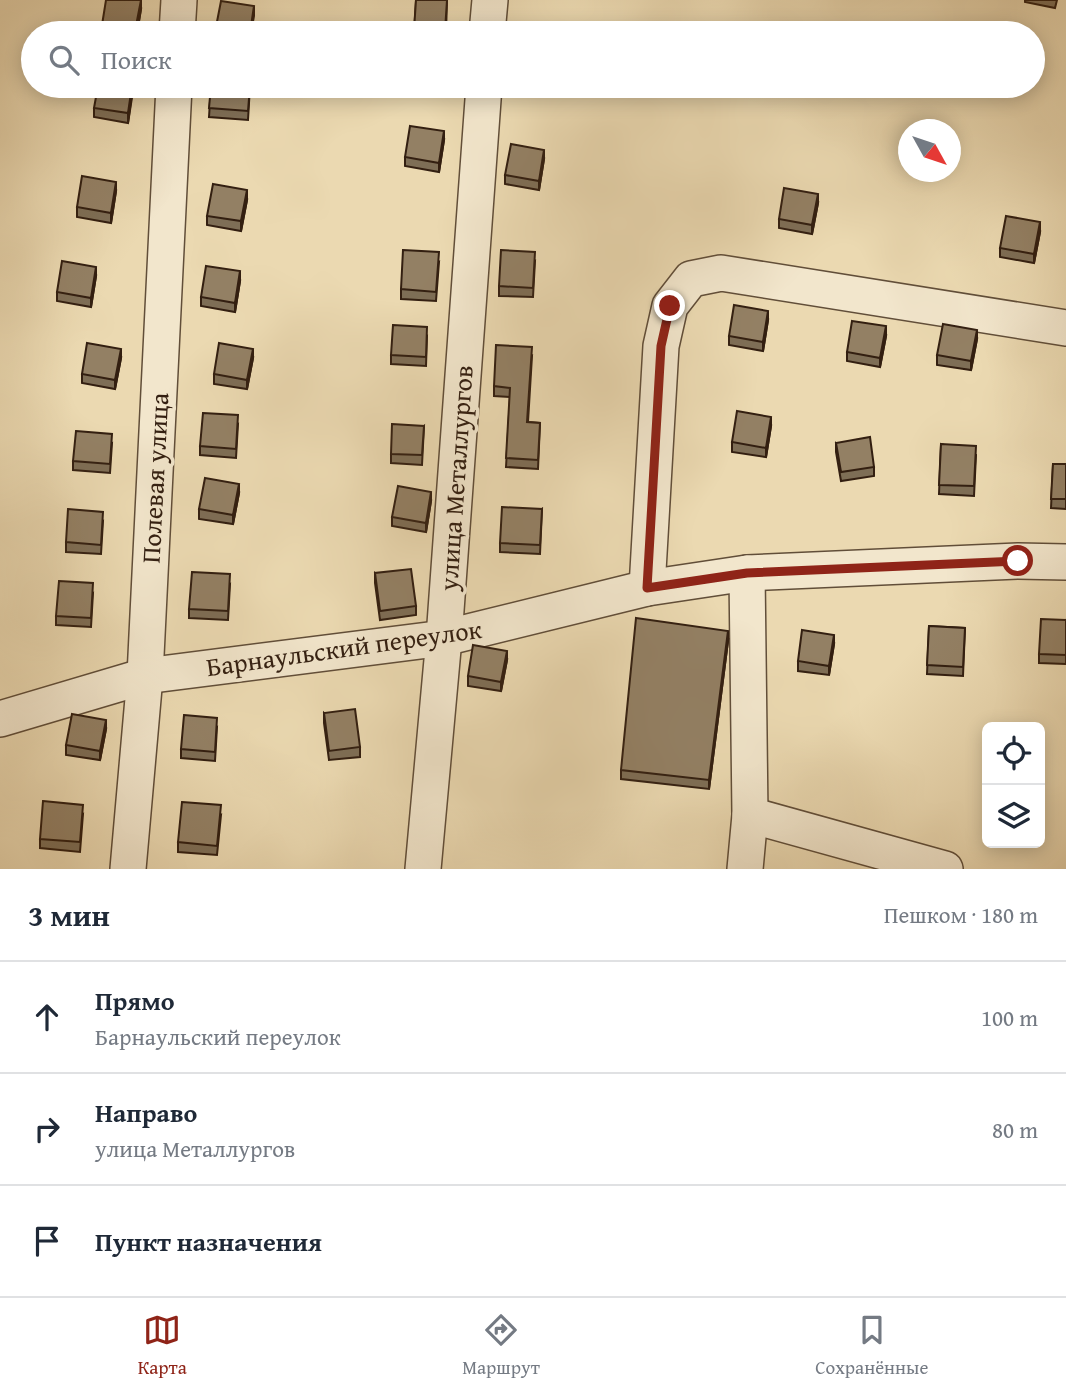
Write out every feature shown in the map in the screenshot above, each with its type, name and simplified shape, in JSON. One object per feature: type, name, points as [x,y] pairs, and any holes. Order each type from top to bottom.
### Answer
[{"type":"street","points":[[178,21],[179,0]]},
{"type":"street","points":[[488,21],[490,0]]},
{"type":"street","name":"Полевая улица","points":[[128,869],[145,676],[173,98]]},
{"type":"street","name":"улица Металлургов","points":[[423,869],[444,638],[483,98]]},
{"type":"street","points":[[647,588],[661,346],[670,306],[691,279],[721,273],[1066,328]]},
{"type":"street","name":"Барнаульский переулок","points":[[0,719],[145,676],[444,638],[647,588],[747,573],[1018,561],[1066,562]]},
{"type":"street","points":[[745,869],[750,815],[747,573]]},
{"type":"street","points":[[750,815],[945,869]]},
{"type":"building","points":[[106,0],[141,0],[137,21],[103,21]]},
{"type":"building","points":[[416,0],[447,0],[446,21],[415,21]]},
{"type":"building","points":[[221,1],[254,6],[252,21],[217,21]]},
{"type":"building","points":[[96,98],[130,98],[128,113],[94,108]]},
{"type":"building","points":[[210,98],[249,98],[248,111],[209,108]]},
{"type":"building","points":[[410,126],[444,131],[439,163],[405,157]]},
{"type":"building","points":[[511,144],[544,150],[539,181],[505,175]]},
{"type":"building","points":[[82,176],[116,182],[111,213],[77,207]]},
{"type":"building","points":[[213,184],[247,190],[241,221],[207,216]]},
{"type":"building","points":[[784,188],[818,194],[812,225],[779,219]]},
{"type":"building","points":[[1006,216],[1040,222],[1034,254],[1000,248]]},
{"type":"building","points":[[403,250],[439,252],[436,292],[401,289]]},
{"type":"building","points":[[501,250],[535,252],[533,288],[499,286]]},
{"type":"building","points":[[62,261],[96,267],[91,298],[57,292]]},
{"type":"building","points":[[206,266],[240,271],[235,303],[201,297]]},
{"type":"building","points":[[734,305],[768,311],[763,342],[729,336]]},
{"type":"building","points":[[852,321],[886,326],[880,358],[847,352]]},
{"type":"building","points":[[943,324],[977,330],[971,361],[937,355]]},
{"type":"building","points":[[393,325],[427,327],[426,357],[391,355]]},
{"type":"building","points":[[87,343],[121,349],[115,380],[82,374]]},
{"type":"building","points":[[219,343],[253,349],[247,380],[214,374]]},
{"type":"building","points":[[496,345],[532,347],[527,422],[540,423],[538,460],[506,458],[510,388],[494,386]]},
{"type":"building","points":[[737,411],[771,417],[766,448],[732,442]]},
{"type":"building","points":[[203,413],[238,415],[236,449],[200,446]]},
{"type":"building","points":[[392,424],[424,426],[422,455],[391,454]]},
{"type":"building","points":[[76,431],[112,434],[110,464],[73,461]]},
{"type":"building","points":[[870,437],[874,467],[841,472],[836,443]]},
{"type":"building","points":[[941,444],[976,446],[974,486],[939,485]]},
{"type":"building","points":[[1053,464],[1066,464],[1066,499],[1051,499]]},
{"type":"building","points":[[205,478],[239,484],[233,515],[199,509]]},
{"type":"building","points":[[398,486],[431,492],[426,523],[392,517]]},
{"type":"building","points":[[502,507],[542,509],[540,545],[500,543]]},
{"type":"building","points":[[68,509],[103,512],[101,545],[66,542]]},
{"type":"building","points":[[411,569],[416,606],[380,611],[375,573]]},
{"type":"building","points":[[192,572],[230,574],[228,611],[189,609]]},
{"type":"building","points":[[59,581],[93,583],[91,618],[56,616]]},
{"type":"building","points":[[636,618],[728,631],[709,780],[621,770]]},
{"type":"building","points":[[1041,619],[1066,620],[1066,655],[1039,654]]},
{"type":"building","points":[[929,626],[965,628],[963,667],[927,665]]},
{"type":"building","points":[[802,630],[834,635],[829,666],[798,661]]},
{"type":"building","points":[[473,645],[507,651],[501,682],[468,676]]},
{"type":"building","points":[[355,709],[360,747],[329,751],[324,713]]},
{"type":"building","points":[[72,714],[106,720],[100,751],[66,745]]},
{"type":"building","points":[[184,715],[217,718],[215,752],[181,749]]},
{"type":"building","points":[[43,801],[83,805],[80,842],[40,839]]},
{"type":"building","points":[[182,802],[221,805],[217,846],[178,842]]},
{"type":"route","points":[[670,306],[661,346],[647,588],[747,573],[1018,561]]}]
